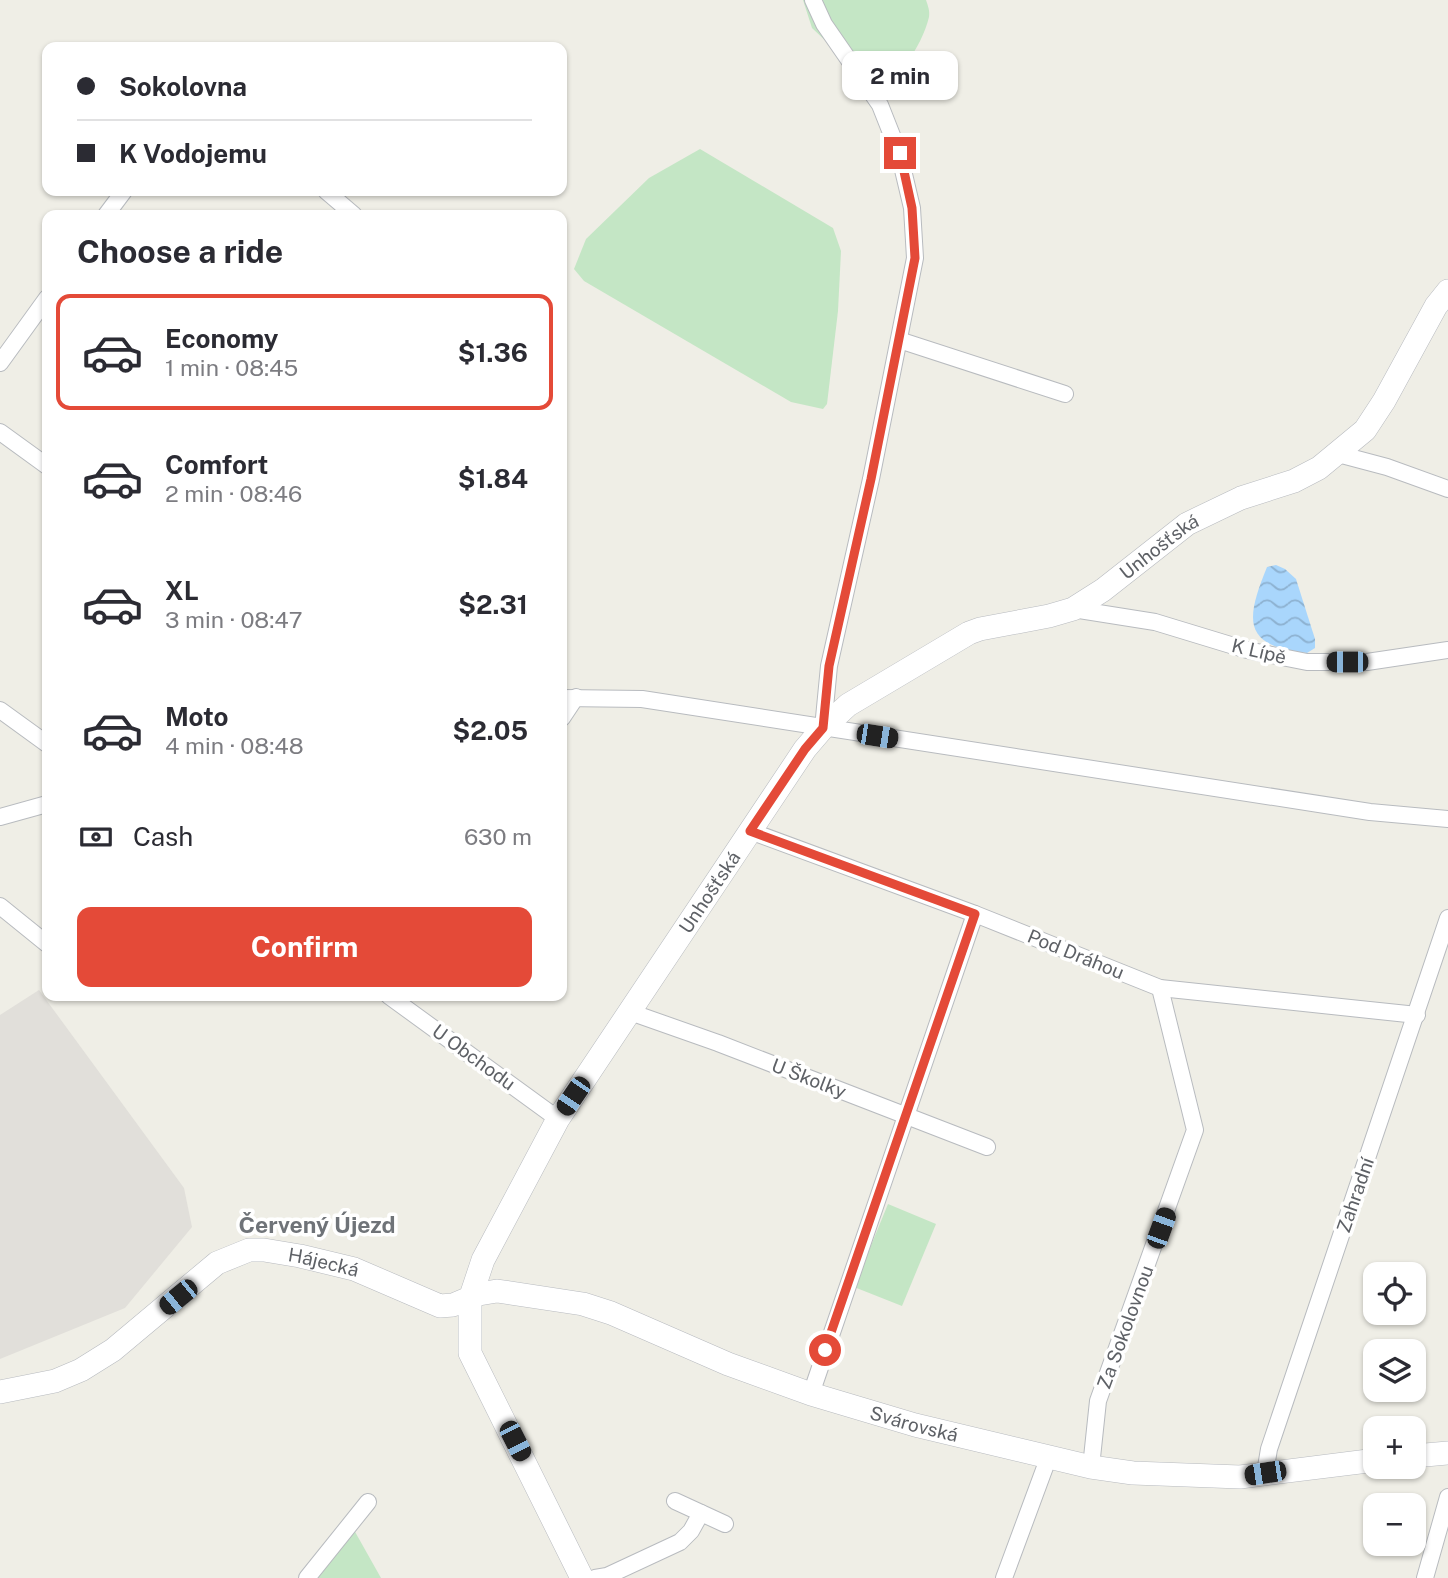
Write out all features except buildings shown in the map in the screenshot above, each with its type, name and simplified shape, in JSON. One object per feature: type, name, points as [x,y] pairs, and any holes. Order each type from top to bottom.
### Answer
[{"type":"main road","name":"Unhošťská","points":[[582,1578],[470,1353],[470,1299],[483,1260],[558,1119],[805,749],[823,728],[858,697],[969,633],[1073,609],[1103,590],[1187,524],[1241,498],[1294,481],[1319,468],[1365,430],[1444,301]]},
{"type":"main road","name":"Hájecká","points":[[0,1392],[55,1381],[80,1370],[113,1350],[217,1264],[249,1250],[300,1256],[354,1269],[438,1305],[453,1305],[470,1299]]},
{"type":"main road","name":"Svárovská","points":[[470,1299],[496,1291],[583,1304],[611,1313],[728,1364],[811,1394],[915,1425],[1048,1459],[1091,1467],[1133,1473],[1240,1477],[1363,1462]]},
{"type":"main road","points":[[1426,1455],[1448,1453]]},
{"type":"street","points":[[813,0],[824,24],[880,105],[900,153],[912,208],[915,258],[871,479],[829,666],[823,728]]},
{"type":"street","points":[[332,196],[348,210]]},
{"type":"street","points":[[0,363],[42,305]]},
{"type":"street","points":[[899,340],[1065,394]]},
{"type":"street","points":[[0,432],[42,462]]},
{"type":"street","points":[[1338,454],[1387,467],[1448,489]]},
{"type":"street","name":"K Lípě","points":[[1073,609],[1155,622],[1247,650],[1307,662],[1367,662],[1448,650]]},
{"type":"street","points":[[569,698],[642,699],[1370,812],[1448,819]]},
{"type":"street","points":[[0,710],[42,740]]},
{"type":"street","points":[[0,817],[42,805]]},
{"type":"street","name":"Pod Dráhou","points":[[750,831],[975,914],[1160,988],[1417,1015]]},
{"type":"street","points":[[0,906],[42,940]]},
{"type":"street","points":[[811,1394],[975,914]]},
{"type":"street","name":"Zahradní","points":[[1265,1473],[1269,1449],[1448,918]]},
{"type":"street","name":"Za Sokolovnou","points":[[1091,1467],[1098,1401],[1195,1130],[1160,988]]},
{"type":"street","name":"U Obchodu","points":[[396,1001],[558,1119]]},
{"type":"street","name":"U Školky","points":[[630,1012],[718,1043],[987,1147]]},
{"type":"street","points":[[1004,1578],[1048,1459]]},
{"type":"street","points":[[1425,1578],[1448,1497]]},
{"type":"street","points":[[675,1501],[725,1524]]},
{"type":"street","points":[[307,1578],[368,1502]]},
{"type":"street","points":[[596,1578],[607,1576],[680,1542],[691,1531],[701,1514]]},
{"type":"shaded area","points":[[39,990],[42,1001],[47,1001],[184,1188],[192,1227],[125,1308],[0,1359],[0,1015]]},
{"type":"green space","points":[[803,0],[926,0],[929,17],[913,53],[897,77],[871,107],[830,45],[812,28]]},
{"type":"green space","points":[[700,149],[833,228],[841,251],[838,311],[827,404],[823,409],[791,402],[584,281],[574,269],[586,239],[649,178]]},
{"type":"green space","points":[[888,1204],[936,1224],[902,1306],[854,1287]]},
{"type":"green space","points":[[354,1530],[381,1578],[318,1578]]},
{"type":"water","points":[[1276,565],[1296,579],[1315,639],[1315,648],[1307,653],[1270,644],[1254,627],[1255,601],[1260,585],[1267,567]]},
{"type":"district","name":"Červený Újezd","points":[[317,1225]]},
{"type":"route","points":[[825,1350],[975,914],[750,831],[805,749],[823,728],[829,666],[871,479],[915,258],[912,208],[900,153]]}]
